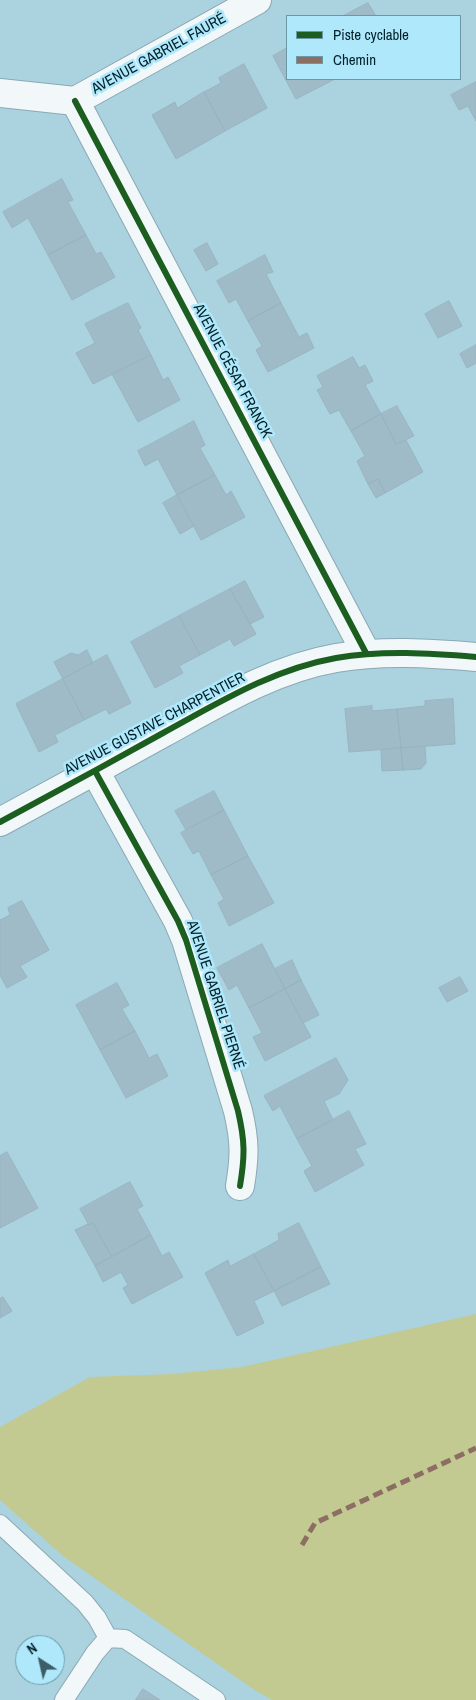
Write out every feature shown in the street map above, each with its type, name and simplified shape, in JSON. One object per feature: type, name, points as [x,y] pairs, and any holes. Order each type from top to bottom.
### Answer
[{"type":"street","name":"AVENUE GABRIEL FAURÉ","points":[[0,93],[75,101],[257,0]]},
{"type":"street","name":"AVENUE CÉSAR FRANCK","points":[[75,101],[366,653]]},
{"type":"street","name":"AVENUE GUSTAVE CHARPENTIER","points":[[0,822],[244,689],[302,666],[366,653],[440,654],[476,657]]},
{"type":"street","name":"AVENUE GABRIEL PIERNÉ","points":[[95,770],[170,903],[186,940],[244,1136],[244,1161],[240,1186]]},
{"type":"lane","points":[[0,1524],[85,1603],[97,1618],[108,1638]]},
{"type":"lane","points":[[64,1700],[95,1653],[108,1638]]},
{"type":"lane","points":[[108,1638],[125,1639],[216,1700]]},
{"type":"green space","points":[[476,1314],[476,1700],[272,1700],[253,1689],[63,1556],[0,1500],[0,1427],[90,1377],[172,1374],[242,1367]]},
{"type":"building","points":[[368,3],[375,15],[345,15]]},
{"type":"building","points":[[286,49],[286,80],[333,80],[296,99],[273,56]]},
{"type":"building","points":[[244,64],[267,108],[225,131],[204,92],[221,83],[219,78]]},
{"type":"building","points":[[476,82],[476,121],[468,106],[459,110],[451,95]]},
{"type":"building","points":[[204,92],[225,131],[176,159],[152,115],[175,102],[177,108]]},
{"type":"building","points":[[62,179],[73,200],[68,202],[86,235],[48,255],[28,218],[12,228],[3,212]]},
{"type":"building","points":[[86,235],[96,254],[101,252],[115,277],[72,300],[48,255]]},
{"type":"building","points":[[207,243],[218,264],[206,271],[194,250]]},
{"type":"building","points":[[265,255],[273,272],[266,274],[281,303],[248,321],[236,299],[229,303],[217,281]]},
{"type":"building","points":[[449,301],[462,326],[438,338],[425,314]]},
{"type":"building","points":[[128,303],[141,328],[138,330],[151,355],[93,384],[76,353],[95,343],[85,324]]},
{"type":"building","points":[[281,303],[299,337],[307,333],[314,348],[268,372],[256,350],[262,346],[248,321]]},
{"type":"building","points":[[476,345],[476,363],[467,368],[460,354]]},
{"type":"building","points":[[151,355],[163,380],[168,377],[180,400],[138,422],[112,374]]},
{"type":"building","points":[[353,357],[359,368],[365,365],[373,381],[365,385],[381,414],[351,431],[339,410],[330,414],[317,390],[323,387],[317,376]]},
{"type":"building","points":[[397,406],[414,436],[396,444],[381,414]]},
{"type":"building","points":[[381,414],[396,444],[406,440],[423,472],[385,493],[378,479],[368,484],[357,461],[365,456],[351,431]]},
{"type":"building","points":[[194,421],[205,445],[200,448],[215,475],[177,495],[158,459],[145,466],[138,451]]},
{"type":"building","points":[[215,475],[226,495],[231,491],[245,517],[201,540],[177,495]]},
{"type":"building","points":[[378,479],[385,493],[376,498],[368,484]]},
{"type":"building","points":[[177,495],[194,526],[180,534],[163,503]]},
{"type":"building","points":[[245,581],[264,617],[250,624],[230,589]]},
{"type":"building","points":[[230,589],[256,634],[234,646],[230,639],[200,655],[179,616]]},
{"type":"building","points":[[179,616],[200,655],[179,666],[183,673],[155,688],[131,642]]},
{"type":"building","points":[[87,650],[93,663],[63,679],[54,662],[71,653],[78,655]]},
{"type":"building","points":[[107,655],[131,703],[109,714],[106,709],[84,720],[63,679]]},
{"type":"building","points":[[63,679],[84,720],[55,735],[58,742],[39,752],[16,704]]},
{"type":"building","points":[[453,699],[455,744],[401,748],[397,709],[425,706],[425,701]]},
{"type":"building","points":[[372,706],[372,711],[397,709],[401,748],[349,752],[345,709]]},
{"type":"building","points":[[425,747],[426,763],[421,769],[403,770],[401,748]]},
{"type":"building","points":[[401,748],[403,770],[382,771],[381,750]]},
{"type":"building","points":[[214,791],[224,810],[186,830],[175,811]]},
{"type":"building","points":[[224,810],[248,856],[211,875],[199,851],[193,854],[181,833]]},
{"type":"building","points":[[248,856],[274,903],[229,926],[218,903],[224,899],[211,875]]},
{"type":"building","points":[[22,901],[49,950],[20,966],[27,977],[7,988],[0,975],[0,920],[10,915],[8,908]]},
{"type":"building","points":[[262,944],[285,989],[249,1008],[237,985],[229,990],[217,968]]},
{"type":"building","points":[[292,960],[301,980],[285,989],[275,969]]},
{"type":"building","points":[[460,977],[468,991],[447,1002],[439,988]]},
{"type":"building","points":[[301,980],[319,1015],[303,1023],[285,989]]},
{"type":"building","points":[[117,983],[129,1005],[122,1009],[135,1031],[100,1050],[76,1005]]},
{"type":"building","points":[[285,989],[311,1037],[265,1061],[253,1037],[262,1033],[249,1008]]},
{"type":"building","points":[[135,1031],[149,1058],[157,1054],[168,1076],[126,1098],[100,1050]]},
{"type":"building","points":[[336,1058],[348,1080],[339,1094],[324,1101],[333,1120],[297,1139],[280,1106],[273,1111],[264,1096]]},
{"type":"building","points":[[349,1111],[366,1144],[355,1149],[364,1165],[315,1192],[304,1171],[312,1166],[297,1139]]},
{"type":"building","points":[[7,1152],[38,1208],[0,1228],[0,1156]]},
{"type":"building","points":[[130,1182],[143,1206],[137,1209],[151,1235],[112,1257],[93,1223],[89,1225],[80,1209]]},
{"type":"building","points":[[93,1223],[112,1257],[95,1266],[75,1230]]},
{"type":"building","points":[[299,1223],[321,1267],[274,1291],[254,1254],[279,1240],[278,1234]]},
{"type":"building","points":[[151,1235],[162,1256],[169,1252],[183,1277],[132,1304],[123,1288],[128,1285],[121,1272],[103,1282],[95,1266]]},
{"type":"building","points":[[254,1254],[274,1291],[254,1301],[264,1323],[237,1336],[205,1273],[228,1260],[230,1266]]},
{"type":"building","points":[[321,1267],[330,1284],[282,1306],[274,1291]]},
{"type":"building","points":[[3,1297],[12,1311],[0,1318],[0,1299]]},
{"type":"building","points":[[143,1689],[160,1700],[136,1700]]},
{"type":"marked path","points":[[302,1545],[315,1523],[476,1448]]},
{"type":"cycle path","points":[[75,101],[366,653]]},
{"type":"cycle path","points":[[0,822],[225,699],[290,670],[353,655],[424,653],[476,657]]},
{"type":"cycle path","points":[[95,771],[178,921],[186,940],[238,1111],[244,1148],[240,1186]]}]
